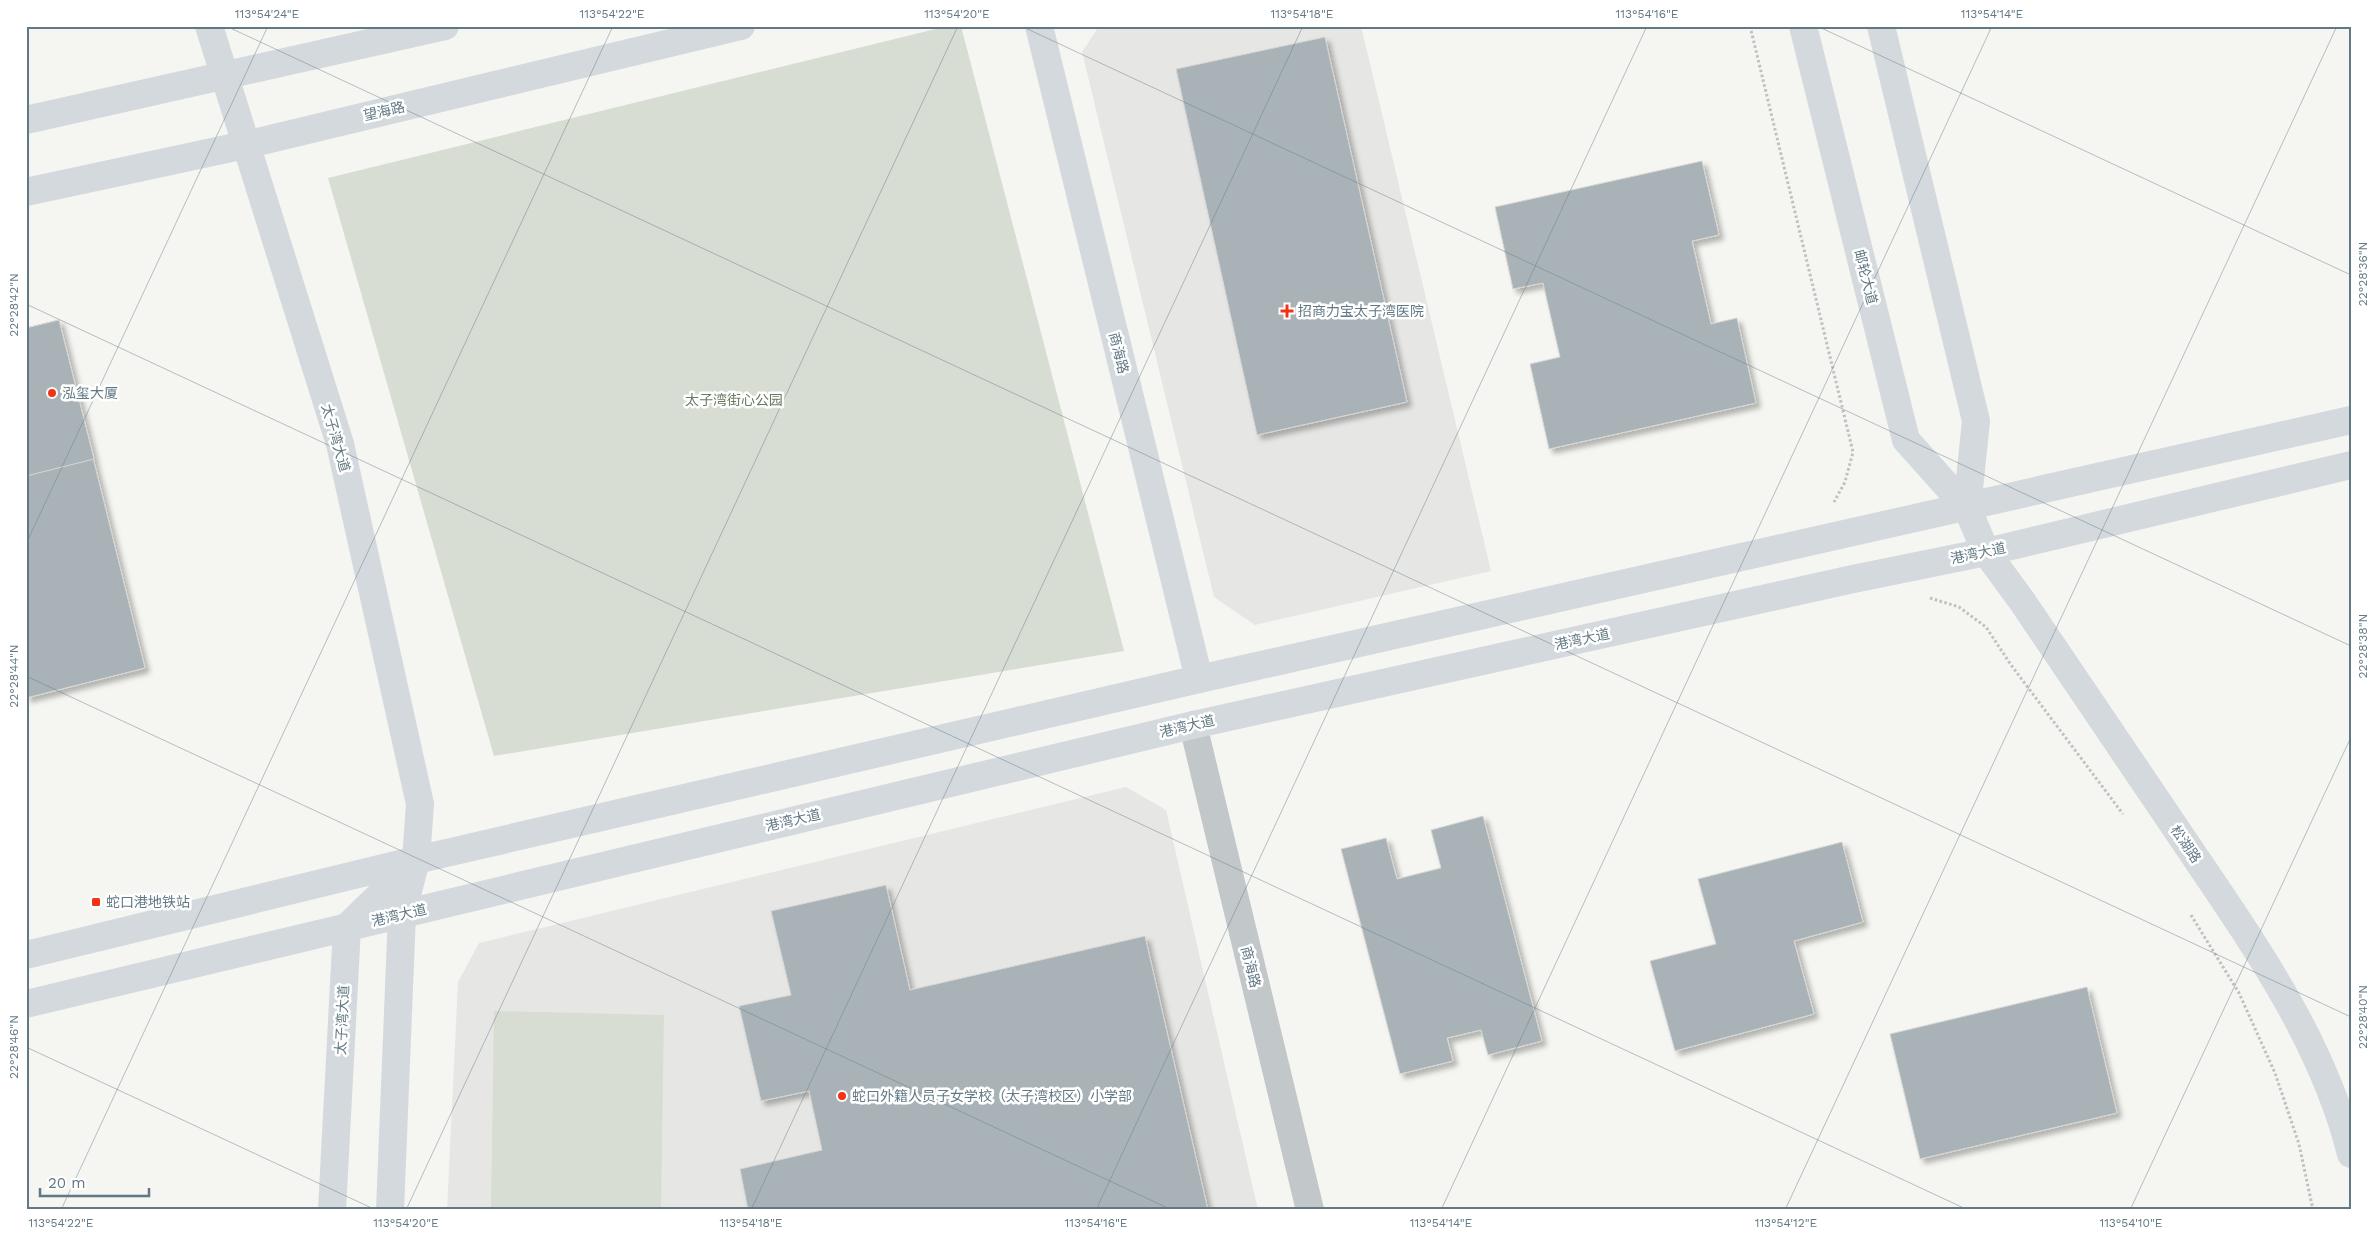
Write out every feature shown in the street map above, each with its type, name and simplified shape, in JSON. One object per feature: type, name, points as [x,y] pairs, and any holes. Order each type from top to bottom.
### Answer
[{"type":"main road","name":"太子湾大道","points":[[209,26],[244,145],[340,444],[420,804],[416,860],[402,914],[390,1210]]},
{"type":"main road","points":[[26,120],[445,26]]},
{"type":"main road","name":"望海路","points":[[26,192],[244,145],[741,26]]},
{"type":"main road","name":"商海路","points":[[1039,26],[1199,679]]},
{"type":"main road","name":"邮轮大道","points":[[1803,26],[1906,440],[1966,508],[1986,552]]},
{"type":"main road","points":[[1881,26],[1976,420],[1966,508]]},
{"type":"main road","points":[[26,955],[416,860],[1199,679],[2351,420]]},
{"type":"main road","name":"港湾大道","points":[[26,1004],[1193,725],[1853,579],[1986,552],[2351,465]]},
{"type":"main road","name":"松湖路","points":[[1986,552],[2022,601],[2267,962],[2303,1029],[2328,1087],[2351,1154]]},
{"type":"main road","points":[[347,927],[416,860]]},
{"type":"main road","name":"太子湾大道","points":[[332,1210],[347,927]]},
{"type":"street","name":"商海路","points":[[1193,725],[1310,1210]]},
{"type":"path","points":[[1750,26],[1853,452],[1845,482],[1833,504]]},
{"type":"path","points":[[1922,598],[1958,607],[1986,627],[2011,665],[2126,818]]},
{"type":"path","points":[[2190,912],[2239,993],[2275,1073],[2299,1144],[2313,1210]]},
{"type":"shaded area","name":"招商力宝太子湾医院","points":[[1099,26],[1361,26],[1491,571],[1255,625],[1214,597],[1082,52]]},
{"type":"shaded area","name":"蛇口外籍人员子女学校（太子湾校区）小学部","points":[[1126,787],[1166,810],[1258,1210],[447,1210],[458,982],[479,943]]},
{"type":"green space","name":"太子湾街心公园","points":[[948,26],[961,26],[1124,651],[494,756],[328,178]]},
{"type":"green space","points":[[494,1011],[664,1015],[661,1210],[491,1210]]},
{"type":"building","points":[[1325,37],[1407,402],[1257,435],[1176,69]]},
{"type":"building","points":[[1702,161],[1719,235],[1692,241],[1711,324],[1737,318],[1756,403],[1549,449],[1530,364],[1560,357],[1543,283],[1513,289],[1495,207]]},
{"type":"building","points":[[59,320],[145,668],[26,698],[26,328]]},
{"type":"building","name":"泓玺大厦","points":[[59,320],[94,459],[26,476],[26,328]]},
{"type":"building","points":[[1483,816],[1542,1041],[1488,1055],[1481,1030],[1447,1038],[1453,1061],[1400,1074],[1341,849],[1386,838],[1397,879],[1441,868],[1431,830]]},
{"type":"building","points":[[1842,842],[1863,922],[1794,941],[1814,1014],[1675,1051],[1650,961],[1716,944],[1698,879]]},
{"type":"building","points":[[886,885],[910,990],[1145,936],[1208,1210],[748,1210],[740,1169],[822,1150],[809,1091],[761,1101],[739,1006],[791,995],[771,911]]},
{"type":"building","points":[[2087,987],[2117,1113],[1920,1159],[1890,1034]]},
{"type":"place","name":"招商力宝太子湾医院","points":[[1287,311]]},
{"type":"place","name":"泓玺大厦","points":[[52,393]]},
{"type":"place","name":"蛇口港地铁站","points":[[96,902]]},
{"type":"place","name":"蛇口外籍人员子女学校（太子湾校区）小学部","points":[[842,1096]]}]
